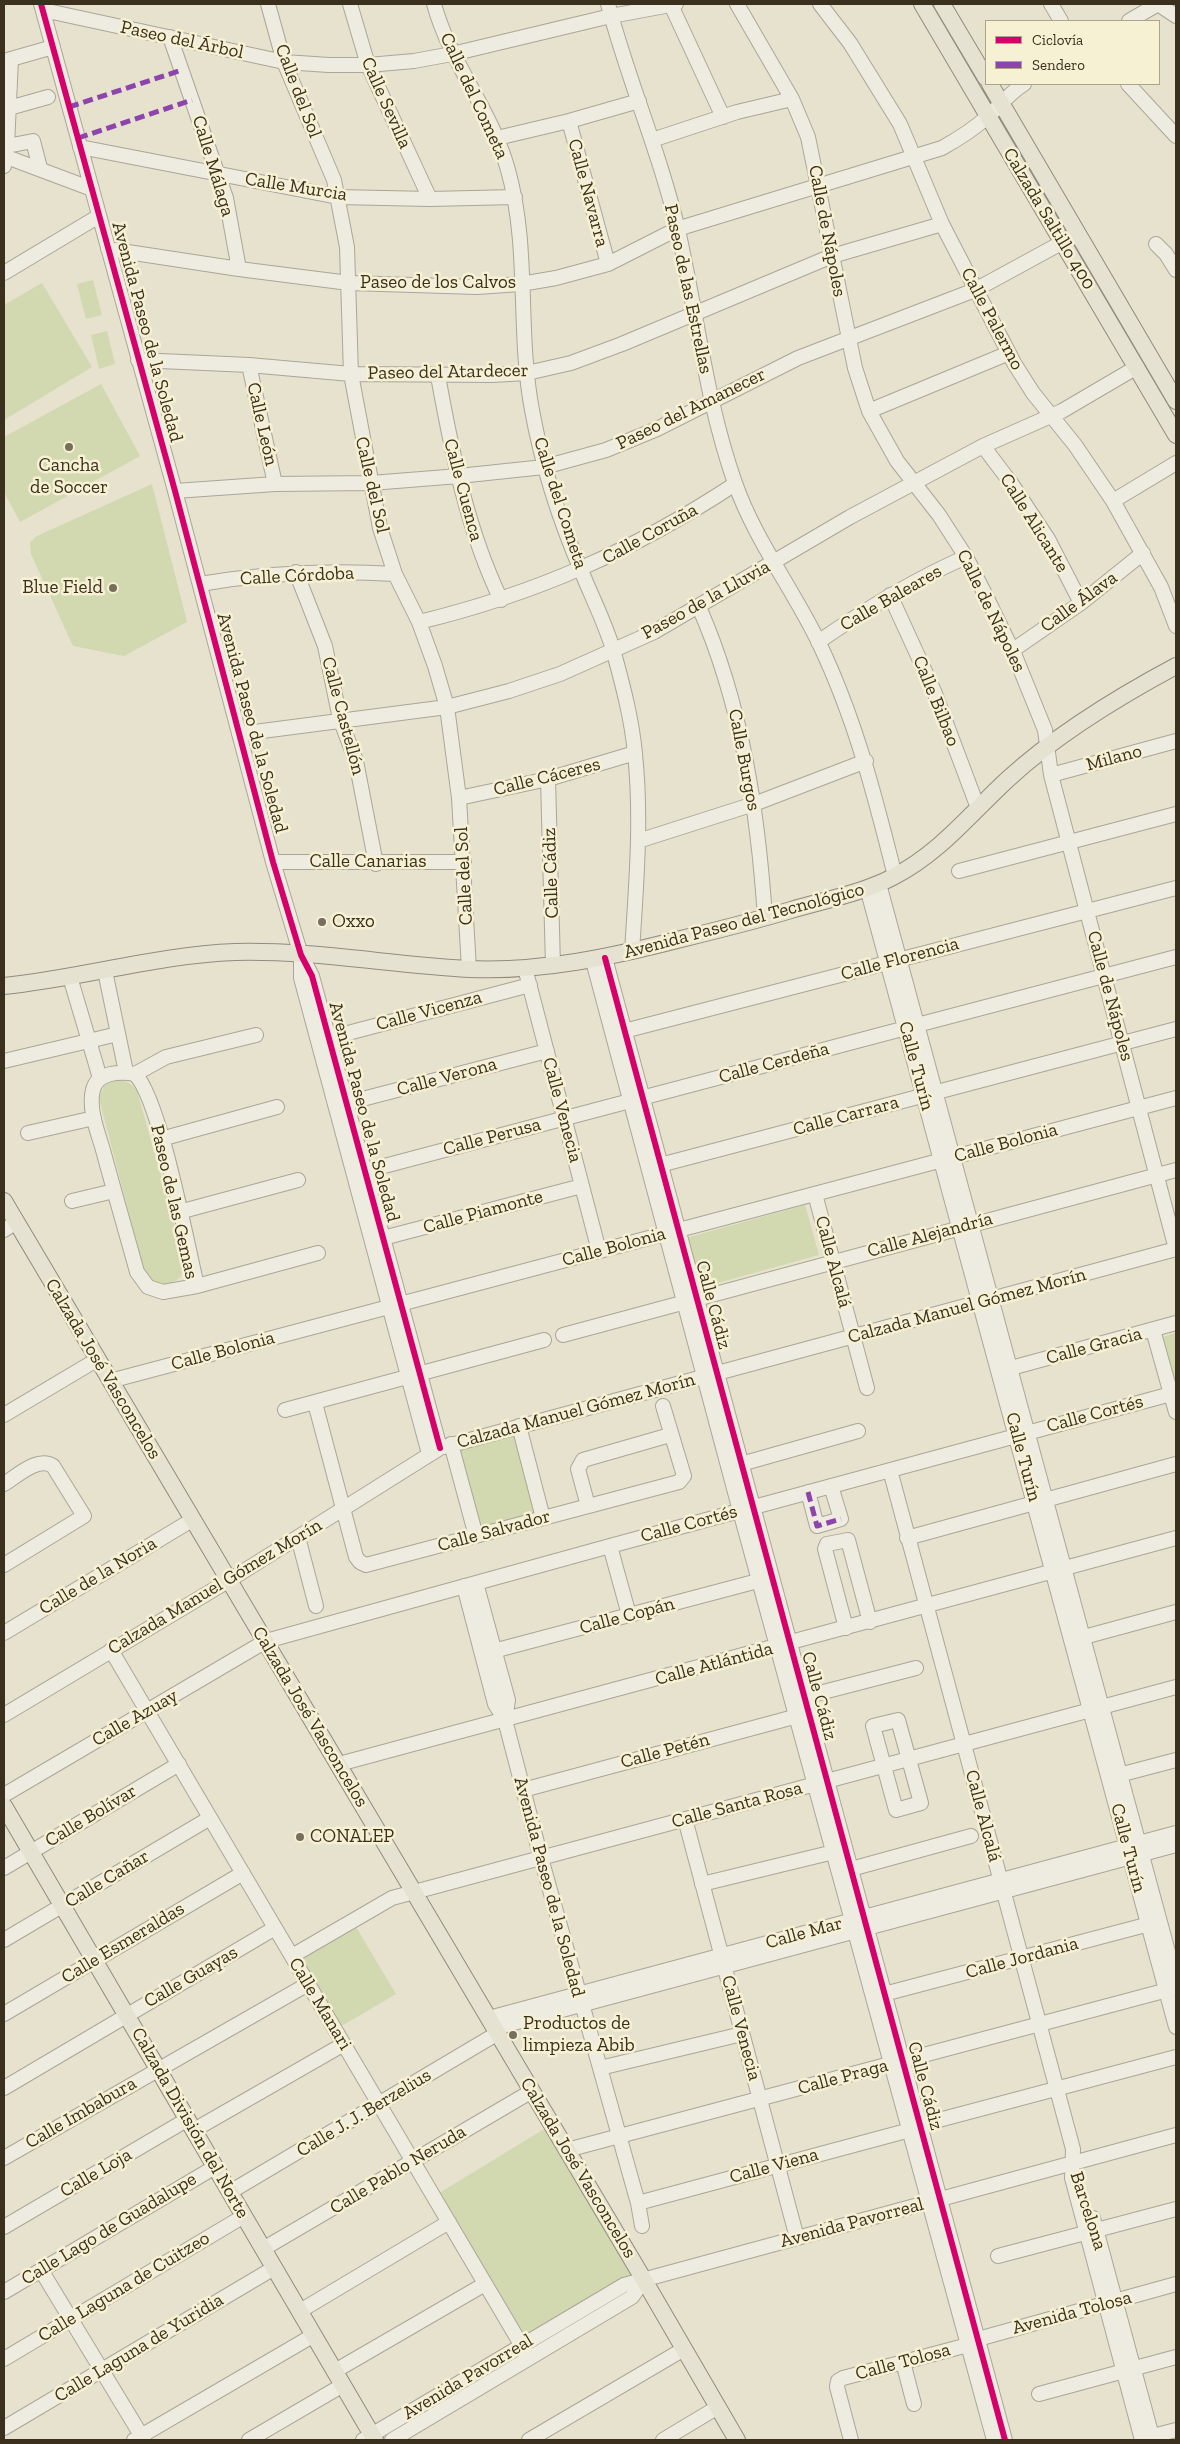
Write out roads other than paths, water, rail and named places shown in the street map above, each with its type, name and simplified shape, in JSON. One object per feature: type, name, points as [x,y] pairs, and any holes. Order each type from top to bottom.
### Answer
[{"type":"main road","name":"Calzada Saltillo 400","points":[[922,4],[1176,435]]},
{"type":"main road","points":[[942,4],[985,76]]},
{"type":"main road","name":"Calzada Saltillo 400","points":[[991,85],[1176,401]]},
{"type":"main road","name":"Avenida Paseo del Tecnológico","points":[[4,986],[105,971],[164,958],[240,952],[301,955],[469,969],[553,966],[599,960],[765,918],[873,886],[894,876],[930,854],[1009,778],[1047,747],[1123,697],[1176,666]]},
{"type":"main road","name":"Calzada José Vasconcelos","points":[[4,1201],[10,1226],[98,1359],[737,2440]]},
{"type":"main road","name":"Calzada División del Norte","points":[[4,1806],[339,2378],[370,2438]]},
{"type":"street","name":"Calle del Sol","points":[[268,4],[284,62],[334,180],[338,197],[347,247],[351,374],[380,528],[396,574],[418,622],[447,707],[464,862],[469,969]]},
{"type":"street","name":"Calle Sevilla","points":[[350,4],[368,65],[430,199]]},
{"type":"street","name":"Calle del Cometa","points":[[434,4],[452,54],[497,138],[508,168],[519,225],[527,373],[544,467],[581,570],[613,650],[624,693],[635,753],[638,841],[632,952]]},
{"type":"street","name":"Paseo del Árbol","points":[[42,7],[284,62],[329,66],[414,61],[452,54],[610,10],[673,4]]},
{"type":"street","points":[[673,4],[723,117]]},
{"type":"street","name":"Calle de Nápoles","points":[[737,4],[792,98],[808,136],[855,368],[869,411],[897,461],[915,483],[966,557],[1013,650],[1045,730],[1051,775],[1176,1249]]},
{"type":"street","name":"Calle Palermo","points":[[820,4],[850,42],[900,124],[942,224],[1009,353],[1033,393],[1075,445],[1113,501],[1161,587],[1176,626]]},
{"type":"street","points":[[1050,4],[1060,20]]},
{"type":"street","points":[[1131,20],[1158,4],[1176,16]]},
{"type":"street","name":"Avenida Paseo de la Soledad","points":[[42,7],[175,491],[273,862],[301,955],[312,976],[347,1103],[360,1173],[383,1238],[395,1305]]},
{"type":"street","name":"Paseo de las Estrellas","points":[[610,10],[652,140],[677,229],[711,400],[735,484],[748,514],[818,642],[843,699],[866,761],[894,876]]},
{"type":"street","name":"Calle Málaga","points":[[170,37],[218,174],[232,226],[239,269]]},
{"type":"street","points":[[5,156],[9,108],[7,60],[53,47]]},
{"type":"street","name":"Paseo de los Calvos","points":[[108,249],[239,269],[349,283],[477,287],[521,284],[556,278],[608,264],[677,229],[942,148],[966,135],[988,116],[1010,92],[1022,85]]},
{"type":"street","points":[[1129,85],[1176,136]]},
{"type":"street","points":[[9,108],[48,97]]},
{"type":"street","points":[[652,140],[723,117],[792,98]]},
{"type":"street","points":[[497,138],[569,121],[639,101]]},
{"type":"street","name":"Calle Navarra","points":[[569,121],[608,264]]},
{"type":"street","points":[[5,156],[34,141],[40,168]]},
{"type":"street","name":"Calle Murcia","points":[[80,147],[338,197],[430,199],[515,197]]},
{"type":"street","points":[[5,156],[92,189]]},
{"type":"street","points":[[4,272],[99,216]]},
{"type":"street","name":"Paseo del Atardecer","points":[[138,360],[249,365],[351,374],[438,376],[527,373],[571,363],[694,315],[832,256],[942,224]]},
{"type":"street","name":"Paseo del Amanecer","points":[[175,491],[275,484],[371,483],[459,476],[544,467],[606,450],[657,429],[711,400],[798,358],[975,290],[1063,242]]},
{"type":"street","points":[[1156,244],[1166,254],[1176,270]]},
{"type":"street","points":[[869,411],[1009,353]]},
{"type":"street","name":"Calle León","points":[[249,365],[275,484]]},
{"type":"street","name":"Paseo de la Lluvia","points":[[239,734],[340,719],[447,707],[509,691],[560,674],[699,607],[774,561],[915,483],[983,446],[1052,415],[1137,367]]},
{"type":"street","name":"Calle Cuenca","points":[[438,376],[449,435],[476,541],[501,600]]},
{"type":"street","name":"Calle Alicante","points":[[983,446],[1011,483],[1048,539],[1081,603]]},
{"type":"street","points":[[1113,501],[1176,463]]},
{"type":"street","name":"Calle Coruña","points":[[418,622],[501,600],[581,570],[661,531],[735,484]]},
{"type":"street","name":"Calle Álava","points":[[1013,650],[1081,603],[1143,554]]},
{"type":"street","name":"Calle Baleares","points":[[818,642],[890,595],[966,557]]},
{"type":"street","name":"Calle Córdoba","points":[[200,584],[296,572],[346,571],[396,574]]},
{"type":"street","name":"Calle Castellón","points":[[296,572],[323,640],[340,719],[356,761],[376,864]]},
{"type":"street","name":"Calle Bilbao","points":[[890,595],[934,690],[978,808]]},
{"type":"street","name":"Calle Burgos","points":[[699,607],[724,671],[754,804],[765,918]]},
{"type":"street","name":"Milano","points":[[1051,775],[1176,741]]},
{"type":"street","name":"Calle Cáceres","points":[[458,798],[548,779],[635,753]]},
{"type":"street","points":[[638,841],[754,804],[866,761]]},
{"type":"street","name":"Calle Cádiz","points":[[548,779],[553,966]]},
{"type":"street","points":[[959,870],[1176,814]]},
{"type":"street","name":"Calle Canarias","points":[[273,862],[376,864],[464,862]]},
{"type":"street","name":"Calle Turín","points":[[873,886],[987,1301],[1134,1850],[1173,1986],[1176,2026]]},
{"type":"street","name":"Calle Florencia","points":[[624,1031],[1176,888]]},
{"type":"street","name":"Avenida Paseo de la Soledad","points":[[301,955],[301,978],[360,1173],[414,1375],[440,1449],[476,1536]]},
{"type":"street","name":"Calle Cerdeña","points":[[637,1099],[1176,956]]},
{"type":"street","name":"Calle Cádiz","points":[[599,960],[624,1031],[637,1099],[660,1165],[672,1232]]},
{"type":"street","name":"Calle Cádiz","points":[[599,960],[746,1509],[973,2342],[994,2440]]},
{"type":"street","name":"Calle Venecia","points":[[525,968],[599,1251]]},
{"type":"street","name":"Paseo de las Gemas","points":[[100,1078],[92,1090],[94,1118],[142,1281],[154,1290],[163,1292],[197,1286],[161,1139],[146,1089],[130,1073],[118,1034],[105,971]]},
{"type":"street","points":[[70,977],[100,1078],[110,1074],[130,1073],[166,1057],[256,1035]]},
{"type":"street","name":"Calle Vicenza","points":[[329,1038],[530,985]]},
{"type":"street","name":"Calle Carrara","points":[[660,1165],[1176,1029]]},
{"type":"street","points":[[4,1061],[118,1034]]},
{"type":"street","name":"Calle Verona","points":[[347,1103],[547,1051]]},
{"type":"street","name":"Calle Bolonia","points":[[110,1381],[1176,1098]]},
{"type":"street","name":"Calle Perusa","points":[[360,1173],[637,1099]]},
{"type":"street","points":[[161,1139],[277,1107]]},
{"type":"street","points":[[28,1133],[94,1118]]},
{"type":"street","name":"Calle Alejandría","points":[[563,1335],[1176,1170]]},
{"type":"street","points":[[180,1212],[298,1180]]},
{"type":"street","name":"Calle Piamonte","points":[[383,1238],[582,1186]]},
{"type":"street","points":[[72,1201],[114,1191]]},
{"type":"street","name":"Calle Alcalá","points":[[815,1194],[868,1388]]},
{"type":"street","name":"Calzada Manuel Gómez Morín","points":[[4,1715],[440,1449],[1176,1249]]},
{"type":"street","points":[[197,1286],[318,1253]]},
{"type":"street","name":"Calle Turín","points":[[987,1301],[1011,1368],[1022,1433]]},
{"type":"street","name":"Calle Gracia","points":[[1011,1368],[1176,1323]]},
{"type":"street","points":[[1153,1330],[1176,1412]]},
{"type":"street","points":[[285,1410],[544,1340]]},
{"type":"street","points":[[4,1415],[98,1359]]},
{"type":"street","name":"Calle Cádiz","points":[[710,1375],[741,1464],[746,1509]]},
{"type":"street","name":"Calle Cortés","points":[[266,1641],[1022,1433],[1171,1394]]},
{"type":"street","points":[[314,1403],[344,1507]]},
{"type":"street","points":[[588,1506],[578,1469],[583,1460],[670,1435],[663,1406]]},
{"type":"street","points":[[519,1426],[544,1518]]},
{"type":"street","points":[[741,1464],[858,1431]]},
{"type":"street","name":"Calle Salvador","points":[[344,1507],[356,1557],[366,1565],[679,1482],[684,1476],[670,1435]]},
{"type":"street","points":[[4,1484],[40,1462],[47,1463],[53,1466],[84,1516],[4,1565]]},
{"type":"street","points":[[907,1538],[1176,1464]]},
{"type":"street","name":"Calle Alcalá","points":[[890,1470],[1073,2149],[1074,2163]]},
{"type":"street","points":[[808,1492],[817,1526],[840,1519],[831,1486]]},
{"type":"street","name":"Calle de la Noria","points":[[4,1633],[192,1520]]},
{"type":"street","points":[[298,1537],[316,1606]]},
{"type":"street","name":"Calle Atlántida","points":[[339,1764],[1060,1571],[1176,1538]]},
{"type":"street","points":[[846,1628],[825,1546],[848,1540],[870,1622]]},
{"type":"street","points":[[610,1546],[629,1615]]},
{"type":"street","name":"Calle Turín","points":[[1060,1571],[1084,1637],[1096,1708],[1119,1775],[1134,1850]]},
{"type":"street","name":"Calle Copán","points":[[488,1652],[766,1579]]},
{"type":"street","name":"Avenida Paseo de la Soledad","points":[[470,1585],[488,1652],[495,1704],[505,1720],[541,1858],[638,2202],[642,2226]]},
{"type":"street","points":[[1084,1637],[1176,1612]]},
{"type":"street","name":"Calle Azuay","points":[[4,1795],[266,1641]]},
{"type":"street","name":"Calle Cádiz","points":[[783,1645],[804,1696],[802,1714]]},
{"type":"street","name":"Calle Manari","points":[[111,1650],[529,2358]]},
{"type":"street","points":[[804,1696],[916,1668]]},
{"type":"street","name":"Calle Santa Rosa","points":[[292,1956],[392,1898],[1176,1687]]},
{"type":"street","name":"Calle Petén","points":[[523,1790],[802,1714]]},
{"type":"street","points":[[898,1720],[921,1803],[896,1810],[884,1765],[873,1726],[898,1720]]},
{"type":"street","points":[[1119,1775],[1176,1760]]},
{"type":"street","name":"Calle Bolívar","points":[[4,1868],[179,1764]]},
{"type":"street","name":"Calle Cañar","points":[[4,1940],[210,1818]]},
{"type":"street","name":"Calle Venecia","points":[[685,1819],[797,2238]]},
{"type":"street","name":"Calle Mar","points":[[494,2026],[580,1999],[1134,1850],[1176,1834]]},
{"type":"street","points":[[851,1869],[971,1836]]},
{"type":"street","name":"Calle Mar","points":[[1134,1850],[1176,1845]]},
{"type":"street","points":[[702,1884],[839,1850]]},
{"type":"street","name":"Calle Cádiz","points":[[839,1850],[851,1869],[859,1924],[884,1994],[897,2062]]},
{"type":"street","name":"Calle Esmeraldas","points":[[4,2014],[243,1873]]},
{"type":"street","name":"Calle Jordania","points":[[884,1994],[1154,1923]]},
{"type":"street","name":"Calle Guayas","points":[[4,2088],[275,1928]]},
{"type":"street","name":"Calle Imbabura","points":[[4,2158],[158,2068],[308,1984]]},
{"type":"street","name":"Calle Praga","points":[[567,2150],[1039,2024],[1173,1986]]},
{"type":"street","name":"Calle J. J. Berzelius","points":[[230,2192],[379,2104],[494,2026]]},
{"type":"street","points":[[600,2068],[742,2034]]},
{"type":"street","name":"Calle Loja","points":[[4,2227],[344,2044]]},
{"type":"street","name":"Calle Viena","points":[[638,2202],[1176,2057]]},
{"type":"street","name":"Calle Pablo Neruda","points":[[264,2250],[532,2091]]},
{"type":"street","name":"Avenida Pavorreal","points":[[370,2438],[624,2285],[1176,2135]]},
{"type":"street","name":"Barcelona","points":[[1074,2163],[1072,2178],[1091,2231],[1129,2370],[1145,2439]]},
{"type":"street","name":"Calle Lago de Guadalupe","points":[[4,2292],[215,2166]]},
{"type":"street","points":[[998,2256],[1176,2209]]},
{"type":"street","name":"Calle Laguna de Cuitzeo","points":[[4,2359],[244,2216]]},
{"type":"street","points":[[300,2311],[449,2222]]},
{"type":"street","name":"Calle Laguna de Yuridia","points":[[4,2428],[274,2268]]},
{"type":"street","points":[[41,2270],[140,2439],[314,2335]]},
{"type":"street","name":"Avenida Pavorreal","points":[[392,2440],[632,2297],[644,2280]]},
{"type":"street","points":[[249,2440],[339,2378],[485,2284]]},
{"type":"street","name":"Avenida Tolosa","points":[[973,2342],[1176,2284]]},
{"type":"street","name":"Calle Cádiz","points":[[973,2342],[1005,2440]]},
{"type":"street","name":"Calle Tolosa","points":[[851,2440],[838,2381],[973,2342]]},
{"type":"street","points":[[529,2440],[684,2349]]},
{"type":"street","points":[[1040,2394],[1176,2357]]},
{"type":"street","points":[[903,2362],[914,2404]]},
{"type":"street","points":[[663,2440],[718,2407]]},
{"type":"street","points":[[1145,2439],[1176,2430]]},
{"type":"place","name":"Cancha de Soccer","points":[[69,447]]},
{"type":"place","name":"Blue Field","points":[[113,588]]},
{"type":"place","name":"Oxxo","points":[[322,922]]},
{"type":"place","name":"CONALEP","points":[[300,1837]]},
{"type":"place","name":"Productos de limpieza Abib","points":[[513,2035]]}]
